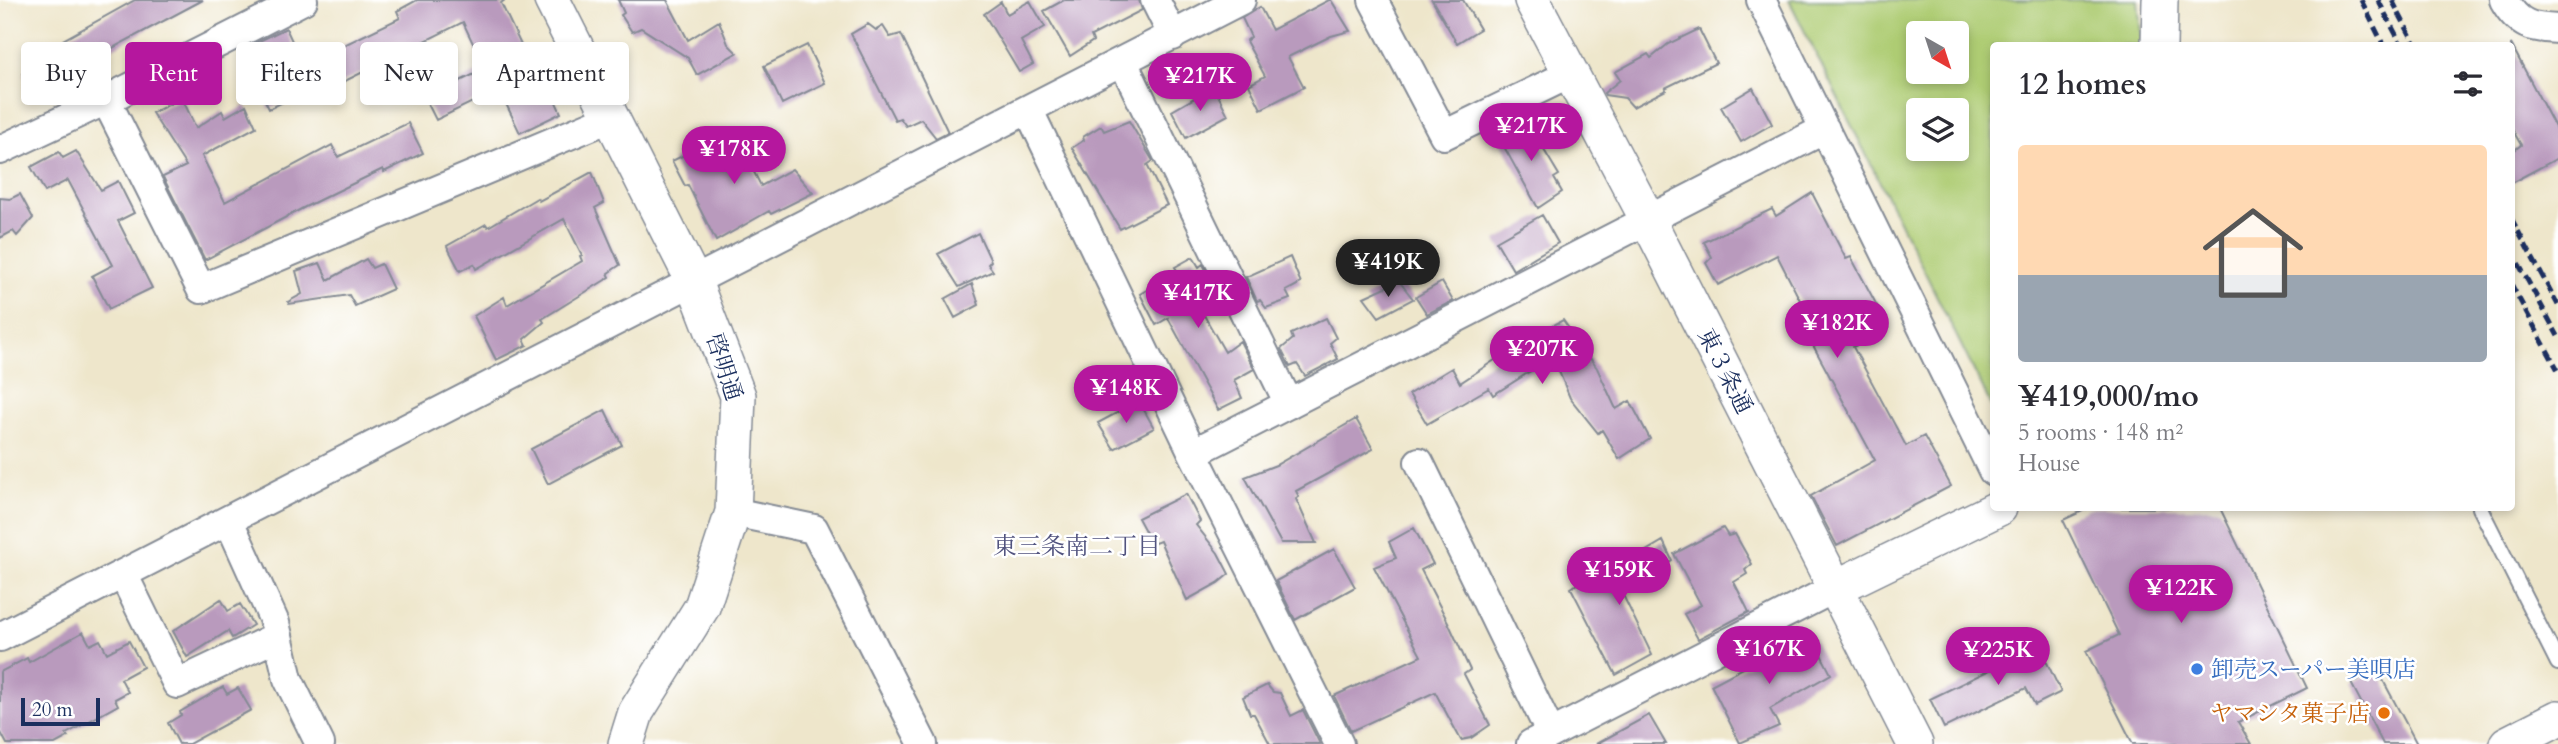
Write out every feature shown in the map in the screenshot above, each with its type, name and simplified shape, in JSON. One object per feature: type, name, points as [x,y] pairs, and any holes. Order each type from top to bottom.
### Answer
[{"type":"street","points":[[111,97],[303,0]]},
{"type":"street","name":"啓明通","points":[[552,0],[694,282],[738,396],[733,512],[702,607],[636,712],[626,744]]},
{"type":"street","points":[[1155,0],[1173,36]]},
{"type":"street","points":[[0,637],[1241,0]]},
{"type":"street","points":[[1373,0],[1444,135],[1572,73]]},
{"type":"street","name":"東３条通","points":[[1532,0],[1837,587],[1915,744]]},
{"type":"street","points":[[1761,0],[1990,465]]},
{"type":"street","points":[[2159,42],[2160,0]]},
{"type":"street","points":[[2504,0],[2513,15],[2534,28],[2558,29]]},
{"type":"street","points":[[1123,62],[1289,404]]},
{"type":"street","points":[[0,150],[95,105]]},
{"type":"street","points":[[109,105],[201,289],[612,117]]},
{"type":"street","points":[[1029,111],[1193,453],[1339,744]]},
{"type":"street","points":[[1193,453],[1825,130]]},
{"type":"street","points":[[1419,462],[1541,739],[1837,587],[1993,511]]},
{"type":"street","points":[[733,512],[814,529],[923,744]]},
{"type":"street","points":[[229,521],[275,623],[288,679],[320,744]]},
{"type":"street","points":[[123,574],[177,684],[278,636]]},
{"type":"lane","points":[[2482,511],[2558,663]]},
{"type":"green space","points":[[1789,0],[2138,0],[2142,42],[1990,42],[1990,403]]},
{"type":"building","points":[[135,0],[203,0],[111,49],[111,42],[63,40]]},
{"type":"building","points":[[417,0],[505,0],[501,3],[519,42],[472,42],[463,22],[423,42],[360,42],[360,74],[346,80],[346,44],[400,18],[397,11]]},
{"type":"building","points":[[618,0],[667,0],[688,40],[719,21],[728,44],[737,53],[697,75],[688,58],[641,28],[632,32],[621,15],[624,13]]},
{"type":"building","points":[[1064,0],[1139,0],[1142,10],[1091,36],[1093,41],[1070,56],[1044,11]]},
{"type":"building","points":[[1329,0],[1350,31],[1331,36],[1288,57],[1304,87],[1261,109],[1249,85],[1265,76],[1246,41],[1251,37],[1242,18],[1260,7],[1272,30]]},
{"type":"building","points":[[1432,0],[1463,0],[1480,29],[1457,43]]},
{"type":"building","points":[[1030,1],[1045,27],[1021,41],[1033,64],[1019,72],[984,14],[1001,2],[1007,14]]},
{"type":"building","points":[[868,24],[876,30],[883,26],[890,37],[901,34],[948,132],[936,138],[921,119],[906,126],[900,118],[895,120],[851,34]]},
{"type":"building","points":[[286,28],[292,42],[257,42]]},
{"type":"building","points":[[1699,29],[1716,63],[1633,107],[1625,98],[1605,95],[1604,93],[1620,80],[1615,72],[1648,54],[1651,58],[1668,44]]},
{"type":"building","points":[[807,45],[825,83],[782,104],[764,66]]},
{"type":"building","points":[[2515,52],[2558,133],[2558,158],[2515,181],[2515,150],[2521,145],[2515,134]]},
{"type":"building","points":[[472,75],[472,102],[436,120],[428,105],[458,105],[458,82]]},
{"type":"building","points":[[1214,87],[1228,115],[1186,138],[1172,111]]},
{"type":"building","points":[[1753,88],[1772,124],[1741,142],[1721,107]]},
{"type":"building","points":[[168,105],[185,105],[196,128],[222,111],[225,117],[246,105],[256,127],[202,156],[225,202],[332,145],[338,157],[408,123],[423,153],[305,207],[205,260],[163,177],[186,166],[152,113]]},
{"type":"building","points":[[507,105],[557,105],[561,113],[520,133]]},
{"type":"building","points":[[1526,120],[1559,175],[1554,178],[1562,192],[1538,208],[1498,136]]},
{"type":"building","points":[[1129,121],[1153,161],[1147,165],[1167,205],[1120,229],[1072,148],[1084,140],[1083,137],[1101,126],[1104,131]]},
{"type":"building","points":[[733,131],[761,186],[792,169],[813,193],[771,214],[769,211],[716,241],[688,185],[685,186],[672,161]]},
{"type":"building","points":[[76,151],[101,190],[118,181],[134,213],[118,221],[152,288],[109,309],[92,276],[113,265],[68,180],[45,192],[31,167],[59,152],[63,158]]},
{"type":"building","points":[[592,172],[604,203],[595,208],[620,265],[608,273],[610,277],[542,319],[544,322],[524,339],[527,345],[496,360],[474,316],[504,297],[507,305],[582,261],[582,255],[564,219],[476,269],[474,264],[460,271],[447,246]]},
{"type":"building","points":[[1812,193],[1846,259],[1851,257],[1889,328],[1853,347],[1906,446],[1924,436],[1951,486],[1837,546],[1811,496],[1875,460],[1801,323],[1809,318],[1777,255],[1718,285],[1706,263],[1712,257],[1704,242],[1772,209],[1776,216]]},
{"type":"building","points":[[20,194],[33,218],[17,236],[13,231],[0,238],[0,198],[10,199]]},
{"type":"building","points":[[1542,215],[1558,243],[1513,270],[1496,241]]},
{"type":"building","points":[[978,233],[993,271],[959,287],[938,254]]},
{"type":"building","points":[[1193,257],[1199,267],[1203,264],[1217,293],[1197,303],[1225,352],[1240,341],[1254,369],[1234,380],[1242,398],[1218,410],[1168,318],[1156,325],[1140,294],[1178,272],[1175,267]]},
{"type":"building","points":[[1290,257],[1301,283],[1286,291],[1290,299],[1266,308],[1260,300],[1257,301],[1246,277]]},
{"type":"building","points":[[366,259],[372,268],[381,264],[393,289],[355,306],[349,295],[289,304],[288,302],[302,294],[296,271],[320,263],[328,280]]},
{"type":"building","points":[[1399,281],[1413,299],[1379,317],[1364,297]]},
{"type":"building","points":[[1442,282],[1453,301],[1427,314],[1416,297]]},
{"type":"building","points":[[972,284],[979,305],[955,318],[945,299]]},
{"type":"building","points":[[1326,318],[1336,338],[1330,343],[1338,359],[1305,376],[1297,364],[1290,367],[1281,349],[1293,339],[1291,334]]},
{"type":"building","points":[[1563,320],[1597,368],[1616,409],[1630,401],[1650,439],[1619,459],[1602,430],[1598,433],[1570,398],[1553,357],[1493,395],[1489,388],[1427,424],[1409,394],[1452,368],[1460,383],[1522,342]]},
{"type":"building","points":[[1139,401],[1154,428],[1114,449],[1098,423]]},
{"type":"building","points":[[605,410],[622,445],[548,484],[531,449]]},
{"type":"building","points":[[1356,419],[1373,449],[1296,491],[1299,497],[1296,499],[1316,543],[1281,543],[1245,477],[1276,465]]},
{"type":"building","points":[[1186,494],[1200,521],[1196,525],[1218,553],[1229,574],[1187,600],[1160,541],[1152,544],[1138,518]]},
{"type":"building","points":[[2082,511],[2221,511],[2307,688],[2238,722],[2251,744],[2133,744],[2086,651],[2119,635],[2063,520]]},
{"type":"building","points":[[1414,528],[1433,564],[1421,570],[1470,670],[1464,674],[1490,725],[1471,738],[1461,740],[1435,692],[1351,731],[1334,696],[1421,656],[1374,567],[1396,558],[1389,542]]},
{"type":"building","points":[[1723,528],[1728,536],[1735,534],[1752,564],[1745,570],[1747,574],[1734,582],[1749,612],[1698,639],[1684,614],[1701,605],[1674,554]]},
{"type":"building","points":[[1663,541],[1672,560],[1621,591],[1652,655],[1616,675],[1571,588],[1594,573],[1597,578],[1631,554],[1634,558]]},
{"type":"building","points":[[1334,549],[1355,587],[1295,620],[1276,581]]},
{"type":"building","points":[[221,599],[228,611],[240,604],[253,625],[232,638],[228,631],[187,657],[173,631]]},
{"type":"building","points":[[83,632],[90,645],[100,640],[107,653],[129,641],[143,667],[121,679],[128,692],[115,699],[118,705],[66,734],[68,737],[55,744],[7,744],[0,731],[0,672],[27,658],[29,662]]},
{"type":"building","points":[[1810,633],[1831,674],[1770,709],[1779,726],[1740,743],[1711,685]]},
{"type":"building","points":[[2039,646],[2061,692],[2035,705],[2026,688],[1944,728],[1930,699]]},
{"type":"building","name":"ヤマシタ菓子店","points":[[2377,669],[2417,744],[2383,744],[2351,683]]},
{"type":"building","points":[[1267,685],[1273,692],[1280,693],[1291,716],[1303,710],[1320,744],[1270,744],[1254,714],[1250,714],[1243,697]]},
{"type":"building","points":[[223,687],[227,694],[238,688],[251,710],[189,744],[179,744],[168,723],[181,715],[180,712]]},
{"type":"building","points":[[1649,715],[1666,744],[1596,744]]},
{"type":"railway","points":[[2361,0],[2382,42]]},
{"type":"railway","points":[[2378,0],[2400,42]]},
{"type":"railway","points":[[2392,0],[2414,42]]},
{"type":"railway","points":[[2515,225],[2558,305]]},
{"type":"railway","points":[[2515,257],[2558,336]]},
{"type":"railway","points":[[2515,291],[2558,370]]},
{"type":"place","name":"卸売スーパー美唄店","points":[[2197,669]]},
{"type":"place","name":"ヤマシタ菓子店","points":[[2384,713]]},
{"type":"district","name":"東三条南二丁目","points":[[1077,546]]}]
